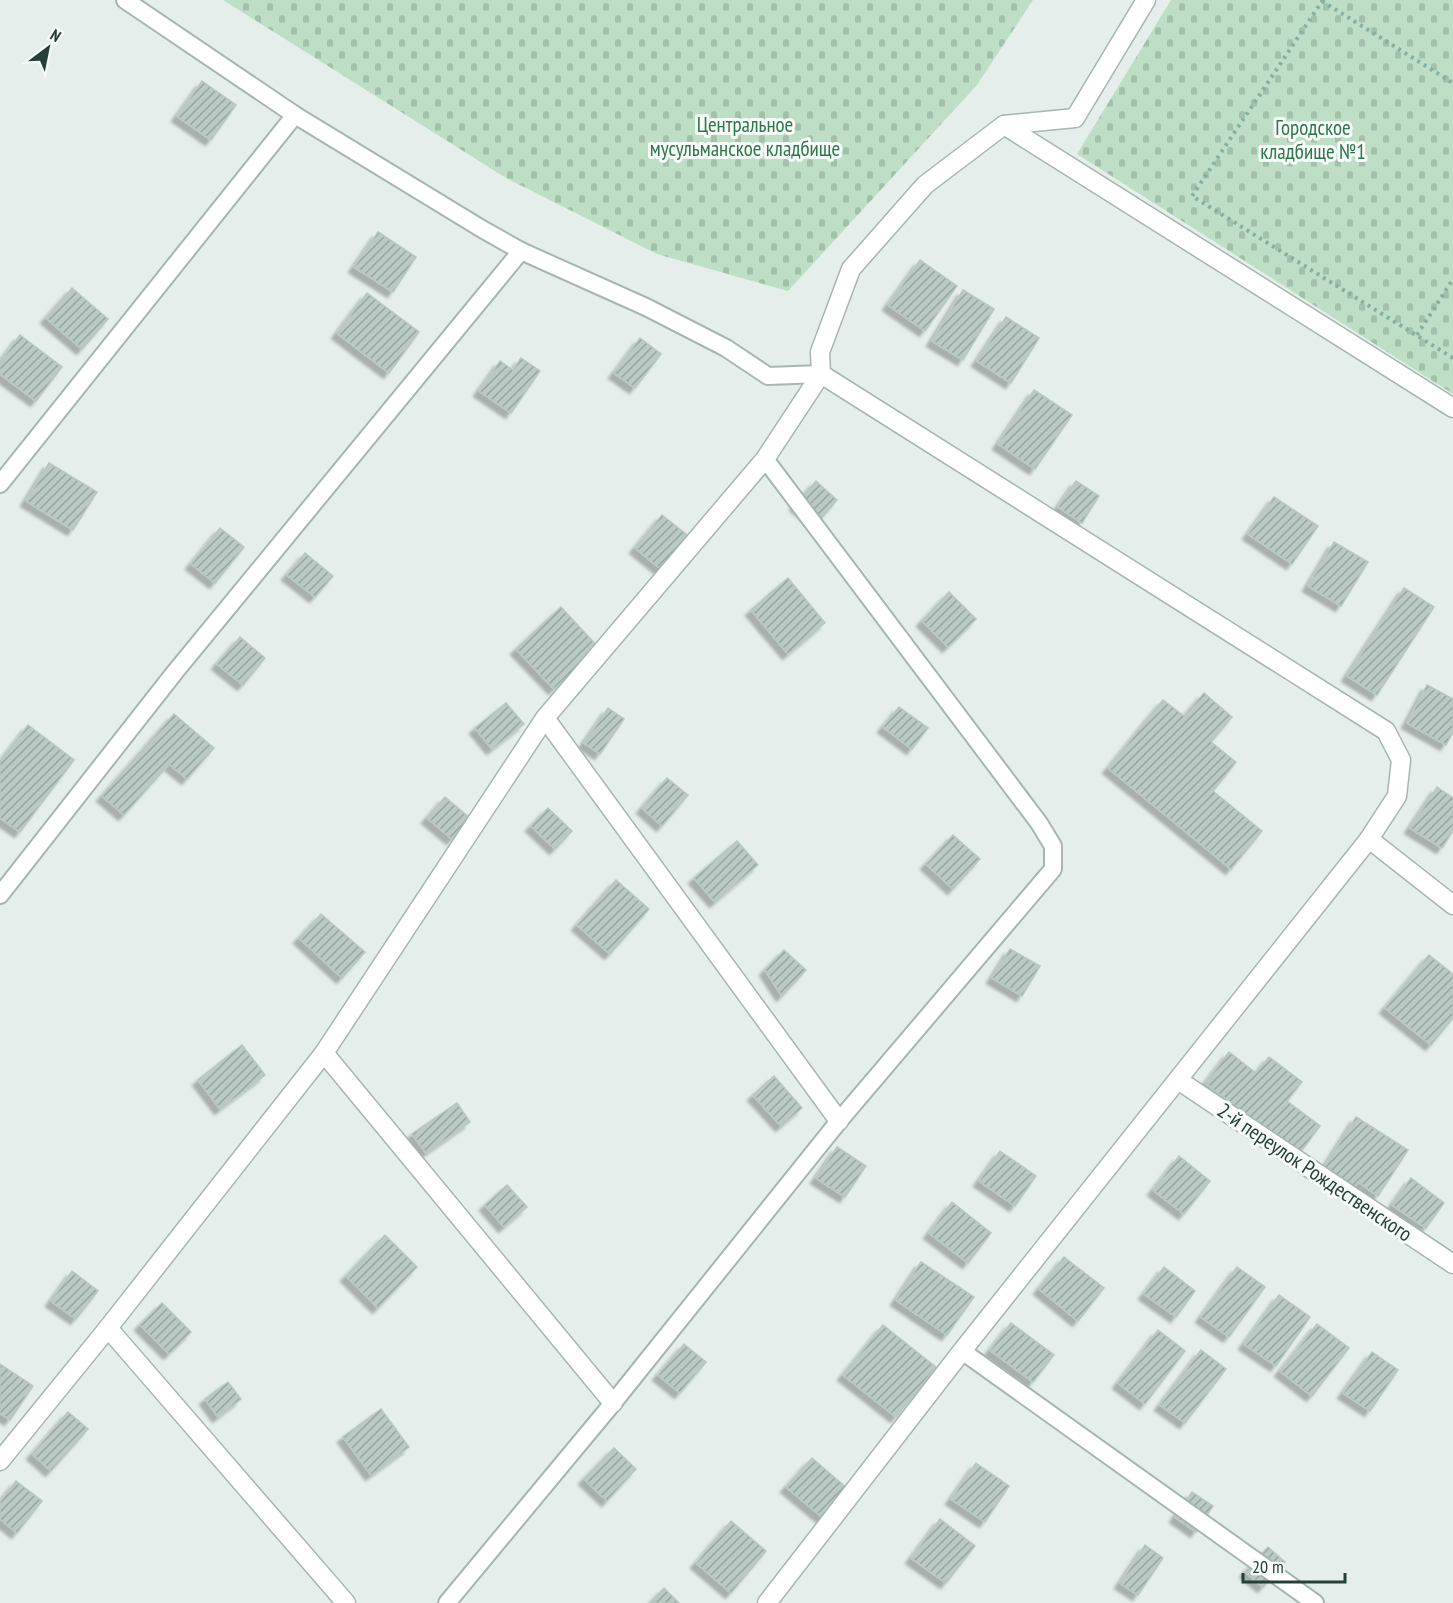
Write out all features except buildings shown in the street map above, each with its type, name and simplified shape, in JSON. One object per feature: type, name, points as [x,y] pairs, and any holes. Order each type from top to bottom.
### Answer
[{"type":"street","points":[[0,1461],[108,1328],[324,1053],[545,718],[765,459],[821,374],[820,352],[851,269],[925,185],[1005,125],[1075,118],[1146,0]]},
{"type":"street","points":[[1005,125],[1453,408]]},
{"type":"street","points":[[766,1603],[962,1351],[1370,839],[1397,796],[1401,760],[1386,732],[821,374]]},
{"type":"street","points":[[545,718],[839,1121]]},
{"type":"street","points":[[1370,839],[1453,905]]},
{"type":"street","points":[[324,1053],[613,1403]]},
{"type":"street","name":"2-й переулок Рождественского","points":[[1178,1080],[1453,1264]]},
{"type":"street","points":[[108,1328],[346,1603]]},
{"type":"lane","points":[[125,0],[295,115],[521,251],[656,312],[726,348],[768,376],[821,374]]},
{"type":"lane","points":[[0,484],[295,115]]},
{"type":"lane","points":[[0,896],[175,672],[521,251]]},
{"type":"lane","points":[[447,1603],[613,1403],[839,1121],[1053,869],[1053,846],[1039,823],[765,459]]},
{"type":"lane","points":[[962,1351],[1315,1603]]},
{"type":"path","points":[[1453,83],[1322,0],[1192,196],[1453,358]]},
{"type":"path","points":[[1417,336],[1453,279]]},
{"type":"green space","name":"Центральное мусульманское кладбище","points":[[223,0],[1033,0],[977,85],[788,291],[657,254],[506,178]]},
{"type":"green space","name":"Городское кладбище №1","points":[[1171,0],[1453,0],[1453,394],[1077,154]]}]
